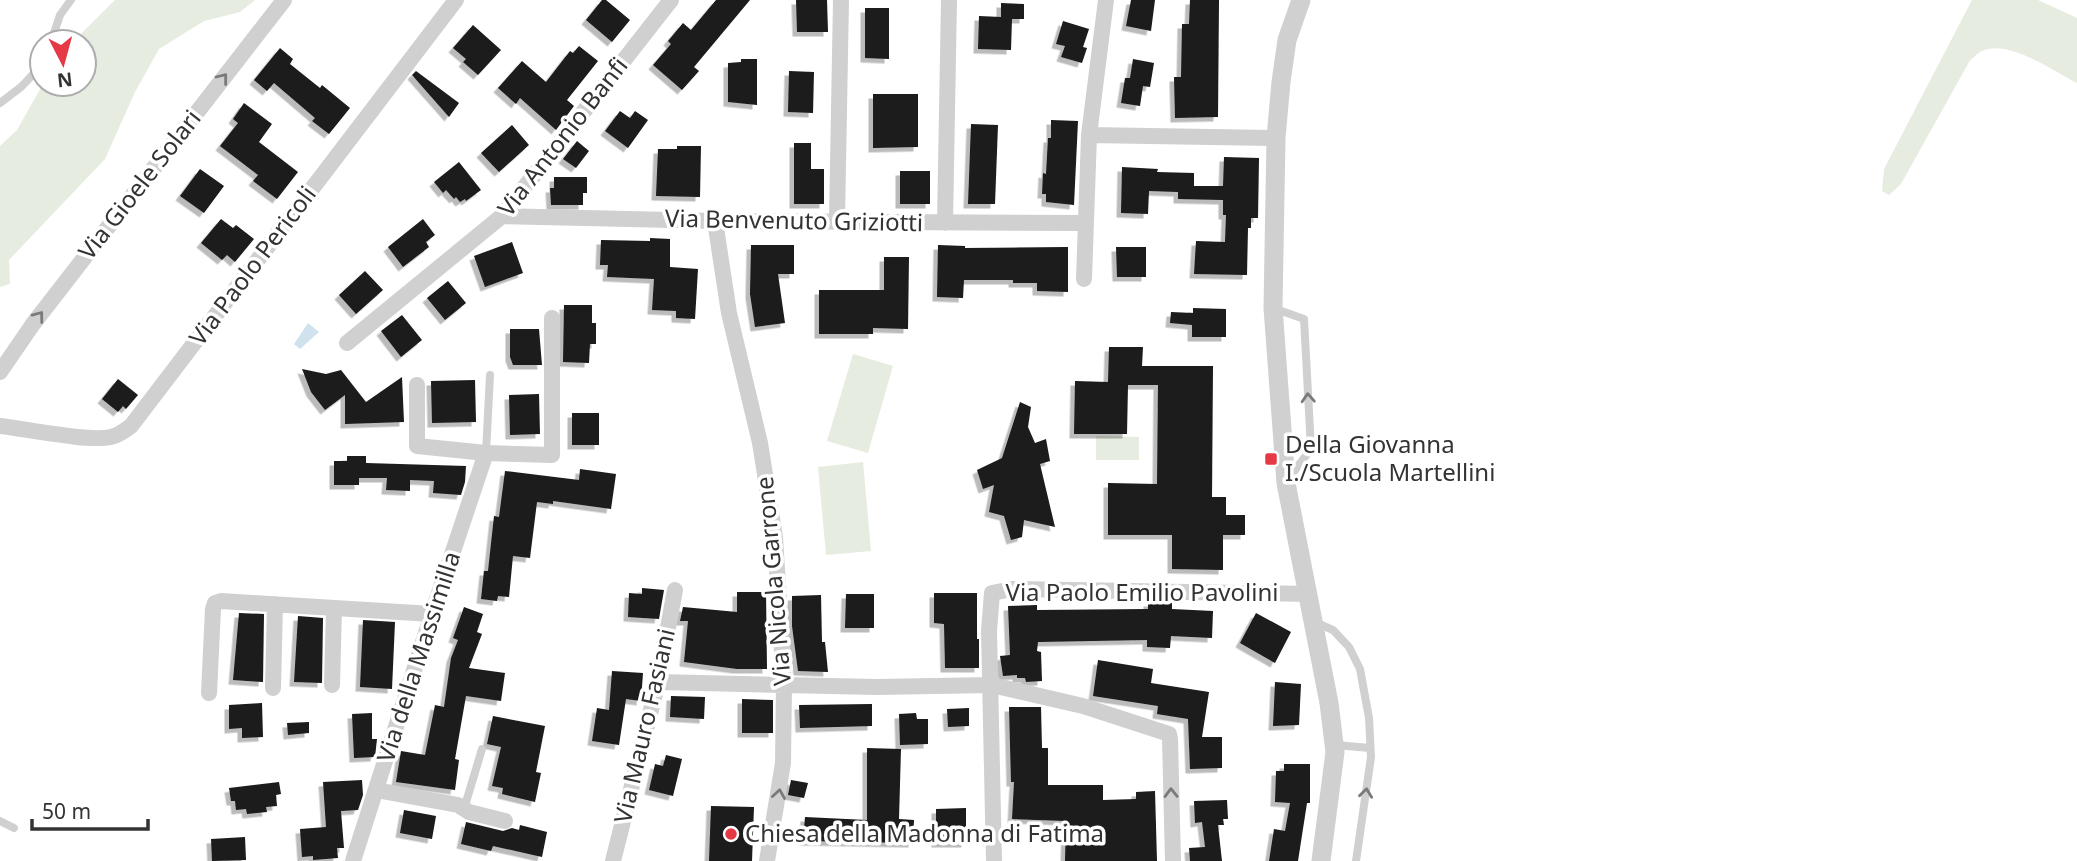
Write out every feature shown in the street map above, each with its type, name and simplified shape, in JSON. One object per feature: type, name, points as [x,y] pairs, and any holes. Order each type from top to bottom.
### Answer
[{"type":"street","name":"Via Gioele Solari","points":[[0,372],[33,324],[284,0]]},
{"type":"street","name":"Via Paolo Pericoli","points":[[0,426],[92,438],[108,438],[131,426],[456,0]]},
{"type":"street","name":"Via Antonio Banfi","points":[[347,344],[502,216],[671,0]]},
{"type":"street","points":[[837,220],[841,0]]},
{"type":"street","points":[[944,223],[949,0]]},
{"type":"street","points":[[1084,279],[1089,135],[1106,0]]},
{"type":"street","points":[[1301,0],[1287,40],[1276,138],[1273,308],[1286,483],[1335,745],[1321,861]]},
{"type":"street","points":[[1089,135],[1276,138]]},
{"type":"street","name":"Via Benvenuto Griziotti","points":[[502,216],[715,221],[1085,223]]},
{"type":"street","name":"Via Nicola Garrone","points":[[715,221],[729,313],[760,443],[775,537],[784,684],[783,763],[767,861]]},
{"type":"street","points":[[417,385],[417,446],[486,453],[552,455],[552,318]]},
{"type":"street","name":"Via della Massimilla","points":[[353,861],[486,453]]},
{"type":"street","name":"Via Paolo Emilio Pavolini","points":[[994,861],[989,612],[991,596],[995,591],[1012,589],[1308,594]]},
{"type":"street","name":"Via Mauro Fasiani","points":[[613,861],[658,682],[675,590]]},
{"type":"street","points":[[209,693],[215,603],[228,600],[432,614]]},
{"type":"street","points":[[273,688],[275,604]]},
{"type":"street","points":[[332,685],[334,608]]},
{"type":"street","points":[[658,682],[898,687],[992,685],[1083,706],[1169,734],[1173,861]]},
{"type":"street","points":[[376,790],[458,805],[505,821]]},
{"type":"lane","points":[[56,28],[60,15],[71,0]]},
{"type":"lane","points":[[0,103],[28,80]]},
{"type":"lane","points":[[1273,308],[1304,319],[1311,449],[1286,483]]},
{"type":"lane","points":[[486,453],[490,375]]},
{"type":"lane","points":[[1314,622],[1333,630],[1349,647],[1360,669],[1369,718],[1370,748],[1356,861]]},
{"type":"lane","points":[[1335,745],[1370,748]]},
{"type":"lane","points":[[464,809],[482,749]]},
{"type":"lane","points":[[0,821],[14,828]]},
{"type":"shaded area","points":[[115,0],[255,0],[240,12],[204,21],[159,49],[135,92],[105,159],[9,260],[10,284],[0,287],[0,146],[17,130],[35,98],[98,98],[98,28],[87,28]]},
{"type":"shaded area","points":[[1972,0],[2038,0],[2077,18],[2077,83],[2044,64],[2005,49],[1993,48],[1980,52],[1969,62],[1901,184],[1889,195],[1882,191],[1884,169]]},
{"type":"shaded area","points":[[853,354],[893,366],[868,453],[827,441]]},
{"type":"shaded area","points":[[1096,436],[1139,437],[1139,460],[1096,460]]},
{"type":"shaded area","points":[[863,462],[871,551],[826,555],[818,467]]},
{"type":"water","points":[[308,323],[319,332],[300,349],[294,344]]},
{"type":"building","points":[[602,0],[606,0],[630,20],[612,42],[586,20]]},
{"type":"building","points":[[716,0],[750,0],[694,67],[699,71],[682,90],[653,65],[671,44],[668,41],[683,23],[691,30]]},
{"type":"building","points":[[796,0],[827,0],[828,32],[797,32]]},
{"type":"building","points":[[1131,0],[1155,0],[1151,31],[1126,26]]},
{"type":"building","points":[[1190,0],[1219,0],[1218,117],[1175,118],[1174,77],[1181,77],[1182,24],[1189,24]]},
{"type":"building","points":[[1001,3],[1024,4],[1024,19],[1012,19],[1011,50],[978,49],[979,16],[1001,17]]},
{"type":"building","points":[[865,8],[889,8],[889,59],[865,58]]},
{"type":"building","points":[[1063,21],[1089,29],[1083,47],[1087,48],[1082,63],[1061,57],[1065,46],[1056,44]]},
{"type":"building","points":[[473,25],[501,50],[478,75],[463,62],[466,59],[453,48]]},
{"type":"building","points":[[579,46],[598,61],[567,100],[574,106],[556,130],[520,98],[516,104],[498,88],[522,61],[546,82],[570,51],[573,53]]},
{"type":"building","points":[[280,48],[293,59],[290,64],[350,108],[329,134],[312,121],[315,118],[274,83],[267,91],[254,80]]},
{"type":"building","points":[[741,59],[757,59],[757,105],[728,102],[728,63],[741,62]]},
{"type":"building","points":[[1133,59],[1154,63],[1150,87],[1143,86],[1140,106],[1121,103],[1125,78],[1130,78]]},
{"type":"building","points":[[416,71],[459,103],[449,117],[412,75]]},
{"type":"building","points":[[789,71],[814,72],[813,113],[788,112]]},
{"type":"building","points":[[873,94],[918,94],[918,147],[873,148]]},
{"type":"building","points":[[244,103],[272,124],[259,142],[298,172],[277,199],[253,181],[258,175],[220,146],[238,123],[233,119]]},
{"type":"building","points":[[620,111],[630,118],[635,111],[648,120],[628,148],[605,131]]},
{"type":"building","points":[[1051,120],[1078,121],[1074,205],[1046,202],[1046,194],[1042,194],[1048,138],[1051,138]]},
{"type":"building","points":[[971,124],[998,125],[995,204],[968,204]]},
{"type":"building","points":[[512,125],[529,145],[499,172],[481,153]]},
{"type":"building","points":[[577,141],[589,151],[576,168],[563,159]]},
{"type":"building","points":[[794,143],[811,143],[811,169],[824,169],[824,204],[794,204]]},
{"type":"building","points":[[677,146],[701,146],[700,197],[656,196],[658,149],[677,149]]},
{"type":"building","points":[[1224,157],[1259,158],[1258,218],[1251,218],[1251,228],[1248,228],[1247,275],[1194,274],[1196,241],[1225,242],[1226,215],[1223,215],[1223,200],[1178,199],[1178,192],[1149,191],[1148,214],[1121,213],[1122,167],[1194,173],[1194,186],[1223,186]]},
{"type":"building","points":[[459,162],[481,190],[466,201],[465,199],[460,202],[446,190],[443,193],[434,182]]},
{"type":"building","points":[[200,169],[224,186],[204,213],[180,196]]},
{"type":"building","points":[[900,171],[930,171],[930,204],[900,204]]},
{"type":"building","points":[[554,177],[587,177],[587,193],[583,193],[583,205],[551,205],[550,188],[554,188]]},
{"type":"building","points":[[221,219],[233,228],[236,225],[254,239],[235,262],[227,255],[222,260],[201,243]]},
{"type":"building","points":[[423,219],[435,235],[426,242],[429,247],[403,267],[388,247]]},
{"type":"building","points":[[650,238],[670,239],[670,267],[698,269],[695,319],[676,318],[676,311],[652,310],[654,279],[607,277],[608,265],[600,265],[601,240],[650,241]]},
{"type":"building","points":[[512,242],[523,273],[485,287],[474,256]]},
{"type":"building","points":[[751,245],[794,245],[794,274],[778,274],[785,323],[755,327],[750,294]]},
{"type":"building","points":[[938,245],[965,248],[1068,247],[1068,292],[1037,291],[1037,283],[1013,283],[1013,280],[964,280],[963,298],[937,297]]},
{"type":"building","points":[[1116,247],[1146,247],[1146,277],[1117,277]]},
{"type":"building","points":[[884,257],[909,257],[908,329],[873,328],[873,334],[819,334],[819,290],[884,290]]},
{"type":"building","points":[[365,271],[383,290],[356,314],[339,295]]},
{"type":"building","points":[[448,281],[466,303],[445,320],[427,298]]},
{"type":"building","points":[[564,305],[592,305],[592,323],[596,323],[596,344],[590,344],[589,363],[563,362]]},
{"type":"building","points":[[1193,308],[1226,309],[1226,337],[1192,337],[1192,325],[1170,323],[1171,312],[1193,313]]},
{"type":"building","points":[[402,315],[422,340],[401,357],[381,331]]},
{"type":"building","points":[[510,329],[539,329],[542,365],[513,365],[510,357]]},
{"type":"building","points":[[1109,347],[1143,347],[1142,366],[1213,366],[1212,497],[1226,497],[1226,515],[1245,515],[1245,535],[1223,535],[1223,570],[1172,569],[1172,535],[1108,535],[1108,483],[1157,484],[1158,385],[1128,385],[1127,434],[1074,434],[1075,381],[1108,382]]},
{"type":"building","points":[[302,369],[326,374],[341,370],[366,402],[402,377],[404,422],[345,424],[345,395],[325,410],[311,392]]},
{"type":"building","points":[[118,379],[138,395],[126,409],[123,406],[118,412],[102,399]]},
{"type":"building","points":[[475,380],[476,422],[432,423],[431,381]]},
{"type":"building","points":[[539,394],[540,434],[510,435],[509,395]]},
{"type":"building","points":[[1020,402],[1031,407],[1028,427],[1035,443],[1046,439],[1050,461],[1040,464],[1055,527],[1024,520],[1022,537],[1011,540],[1004,516],[989,512],[994,485],[983,489],[977,470],[1002,458]]},
{"type":"building","points":[[572,413],[599,413],[599,445],[572,445]]},
{"type":"building","points":[[347,456],[366,456],[366,463],[466,466],[465,482],[461,495],[433,493],[434,481],[410,480],[410,491],[386,490],[387,478],[359,478],[359,485],[334,485],[334,461],[347,461]]},
{"type":"building","points":[[580,469],[616,474],[611,509],[553,501],[553,504],[537,502],[530,558],[513,556],[509,597],[498,596],[497,601],[481,599],[484,571],[488,571],[494,516],[499,517],[505,471],[579,480]]},
{"type":"building","points":[[642,588],[664,590],[659,619],[628,617],[629,593],[642,594]]},
{"type":"building","points":[[737,592],[766,592],[767,669],[737,669],[684,662],[688,621],[680,621],[683,607],[737,612]]},
{"type":"building","points":[[934,593],[977,593],[979,668],[945,668],[944,624],[934,623]]},
{"type":"building","points":[[846,594],[874,594],[874,628],[845,628]]},
{"type":"building","points":[[821,595],[822,642],[825,642],[828,672],[798,671],[792,626],[792,596]]},
{"type":"building","points":[[1148,602],[1172,602],[1172,609],[1213,611],[1212,638],[1171,636],[1170,648],[1147,647],[1147,640],[1038,642],[1042,681],[1026,682],[1025,678],[1017,678],[1017,675],[1003,676],[1000,656],[1010,655],[1008,606],[1037,605],[1037,610],[1148,609]]},
{"type":"building","points":[[464,607],[483,614],[477,632],[482,634],[469,668],[505,673],[501,701],[466,696],[455,759],[459,760],[455,790],[396,782],[401,751],[425,755],[435,705],[444,707],[451,658],[458,640],[453,638]]},
{"type":"building","points":[[239,613],[264,614],[263,682],[233,680]]},
{"type":"building","points":[[1256,613],[1291,632],[1275,663],[1240,643]]},
{"type":"building","points":[[298,616],[323,618],[322,683],[294,682]]},
{"type":"building","points":[[363,620],[395,622],[392,689],[360,687]]},
{"type":"building","points":[[1098,660],[1153,669],[1151,683],[1209,692],[1202,737],[1222,737],[1222,768],[1190,769],[1188,719],[1157,714],[1158,706],[1093,696]]},
{"type":"building","points":[[612,671],[643,673],[641,701],[626,699],[619,745],[592,741],[597,708],[609,710]]},
{"type":"building","points":[[1275,682],[1301,684],[1299,725],[1273,726]]},
{"type":"building","points":[[671,696],[705,697],[704,719],[670,717]]},
{"type":"building","points":[[742,699],[773,700],[773,733],[742,733]]},
{"type":"building","points":[[262,703],[263,737],[242,738],[242,728],[229,729],[229,705]]},
{"type":"building","points":[[872,704],[872,726],[800,728],[799,705]]},
{"type":"building","points":[[1009,707],[1041,707],[1042,748],[1048,748],[1048,785],[1103,785],[1103,800],[1136,799],[1136,792],[1155,791],[1157,861],[1065,861],[1066,821],[1012,819],[1014,782],[1011,782]]},
{"type":"building","points":[[969,708],[969,726],[948,727],[947,709]]},
{"type":"building","points":[[372,713],[372,739],[377,739],[375,757],[354,758],[352,714]]},
{"type":"building","points":[[916,713],[917,719],[928,719],[928,744],[900,745],[899,714]]},
{"type":"building","points":[[493,716],[545,726],[536,772],[541,773],[535,802],[502,794],[503,788],[492,786],[501,747],[487,744]]},
{"type":"building","points":[[309,722],[309,733],[288,735],[287,723]]},
{"type":"building","points":[[867,748],[901,749],[899,819],[914,820],[913,843],[803,841],[805,817],[867,820]]},
{"type":"building","points":[[666,755],[682,759],[673,796],[649,790],[655,764],[663,766]]},
{"type":"building","points":[[1284,764],[1310,764],[1310,803],[1307,803],[1298,861],[1269,861],[1274,829],[1285,831],[1290,803],[1275,802],[1276,771],[1284,771]]},
{"type":"building","points":[[362,780],[363,795],[358,810],[341,811],[344,848],[337,848],[338,858],[313,860],[313,856],[302,857],[300,829],[326,827],[323,782]]},
{"type":"building","points":[[791,780],[808,783],[804,798],[788,795]]},
{"type":"building","points":[[279,782],[281,794],[276,795],[277,806],[266,807],[267,812],[247,814],[246,809],[236,810],[235,801],[231,801],[229,788]]},
{"type":"building","points":[[1227,800],[1228,819],[1223,819],[1224,825],[1218,825],[1222,861],[1190,861],[1189,848],[1205,847],[1202,822],[1195,823],[1194,801]]},
{"type":"building","name":"Chiesa della Madonna di Fatima","points":[[711,806],[754,807],[752,861],[709,861]]},
{"type":"building","points":[[966,808],[966,843],[936,843],[936,809]]},
{"type":"building","points":[[404,810],[436,816],[432,839],[400,833]]},
{"type":"building","points":[[466,822],[503,831],[512,828],[519,830],[520,825],[547,832],[542,857],[493,846],[491,851],[461,844]]},
{"type":"building","points":[[245,837],[246,860],[212,861],[211,839]]},
{"type":"place","name":"Della Giovanna I./Scuola Martellini","points":[[1271,459]]},
{"type":"place","name":"Chiesa della Madonna di Fatima","points":[[731,834]]}]
